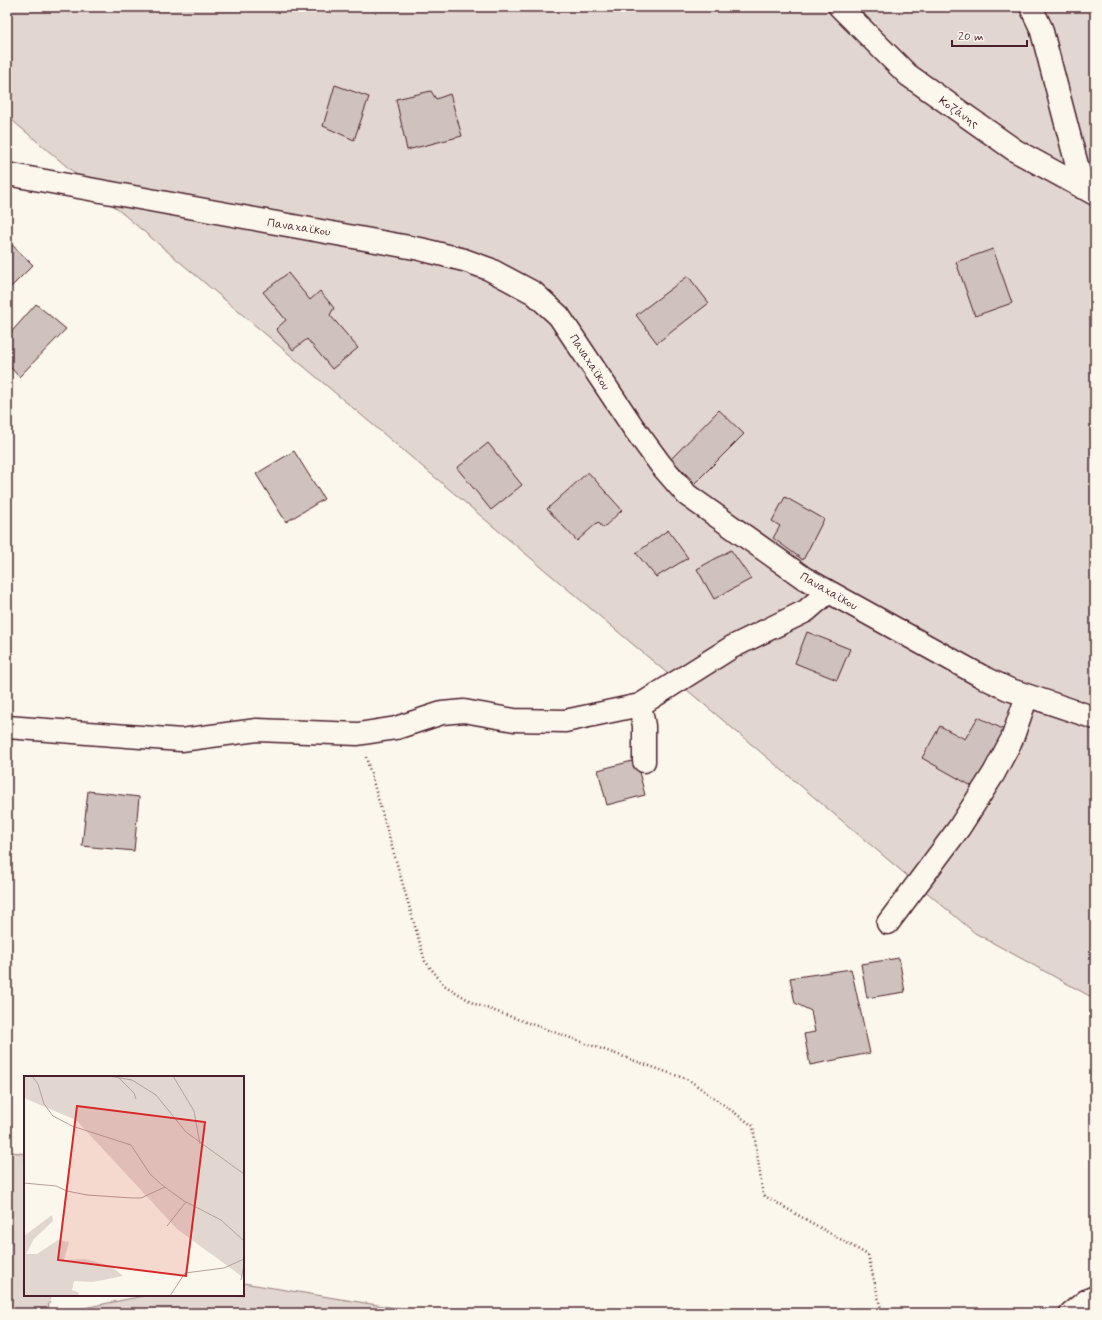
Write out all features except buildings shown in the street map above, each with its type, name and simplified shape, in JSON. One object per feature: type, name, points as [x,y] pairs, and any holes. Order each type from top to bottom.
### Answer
[{"type":"street","name":"Κοζάνης","points":[[840,7],[908,75],[1016,151],[1089,191]]},
{"type":"street","points":[[1031,7],[1040,28],[1089,191]]},
{"type":"street","name":"Παναχαϊκου","points":[[7,174],[420,249],[464,260],[502,274],[534,293],[559,316],[633,427],[661,465],[687,495],[798,573],[828,592],[995,683],[1027,696],[1095,718]]},
{"type":"street","points":[[7,727],[181,740],[257,730],[358,734],[396,728],[442,713],[464,712],[514,720],[565,721],[640,705],[732,647],[806,611],[828,592]]},
{"type":"street","points":[[888,923],[959,828],[994,773],[1012,739],[1027,696]]},
{"type":"street","points":[[640,705],[644,726],[644,761]]},
{"type":"street","points":[[1071,1313],[1086,1300],[1095,1297]]},
{"type":"path","points":[[358,734],[424,961],[444,985],[475,1004],[689,1080],[753,1126],[763,1195],[868,1255],[882,1313]]},
{"type":"shaded area","points":[[7,7],[1095,7],[1095,999],[975,933],[7,116]]},
{"type":"shaded area","points":[[7,1151],[24,1154],[24,1296],[51,1296],[47,1313],[7,1313]]},
{"type":"shaded area","points":[[244,1283],[426,1313],[59,1313],[143,1296],[244,1296]]}]
